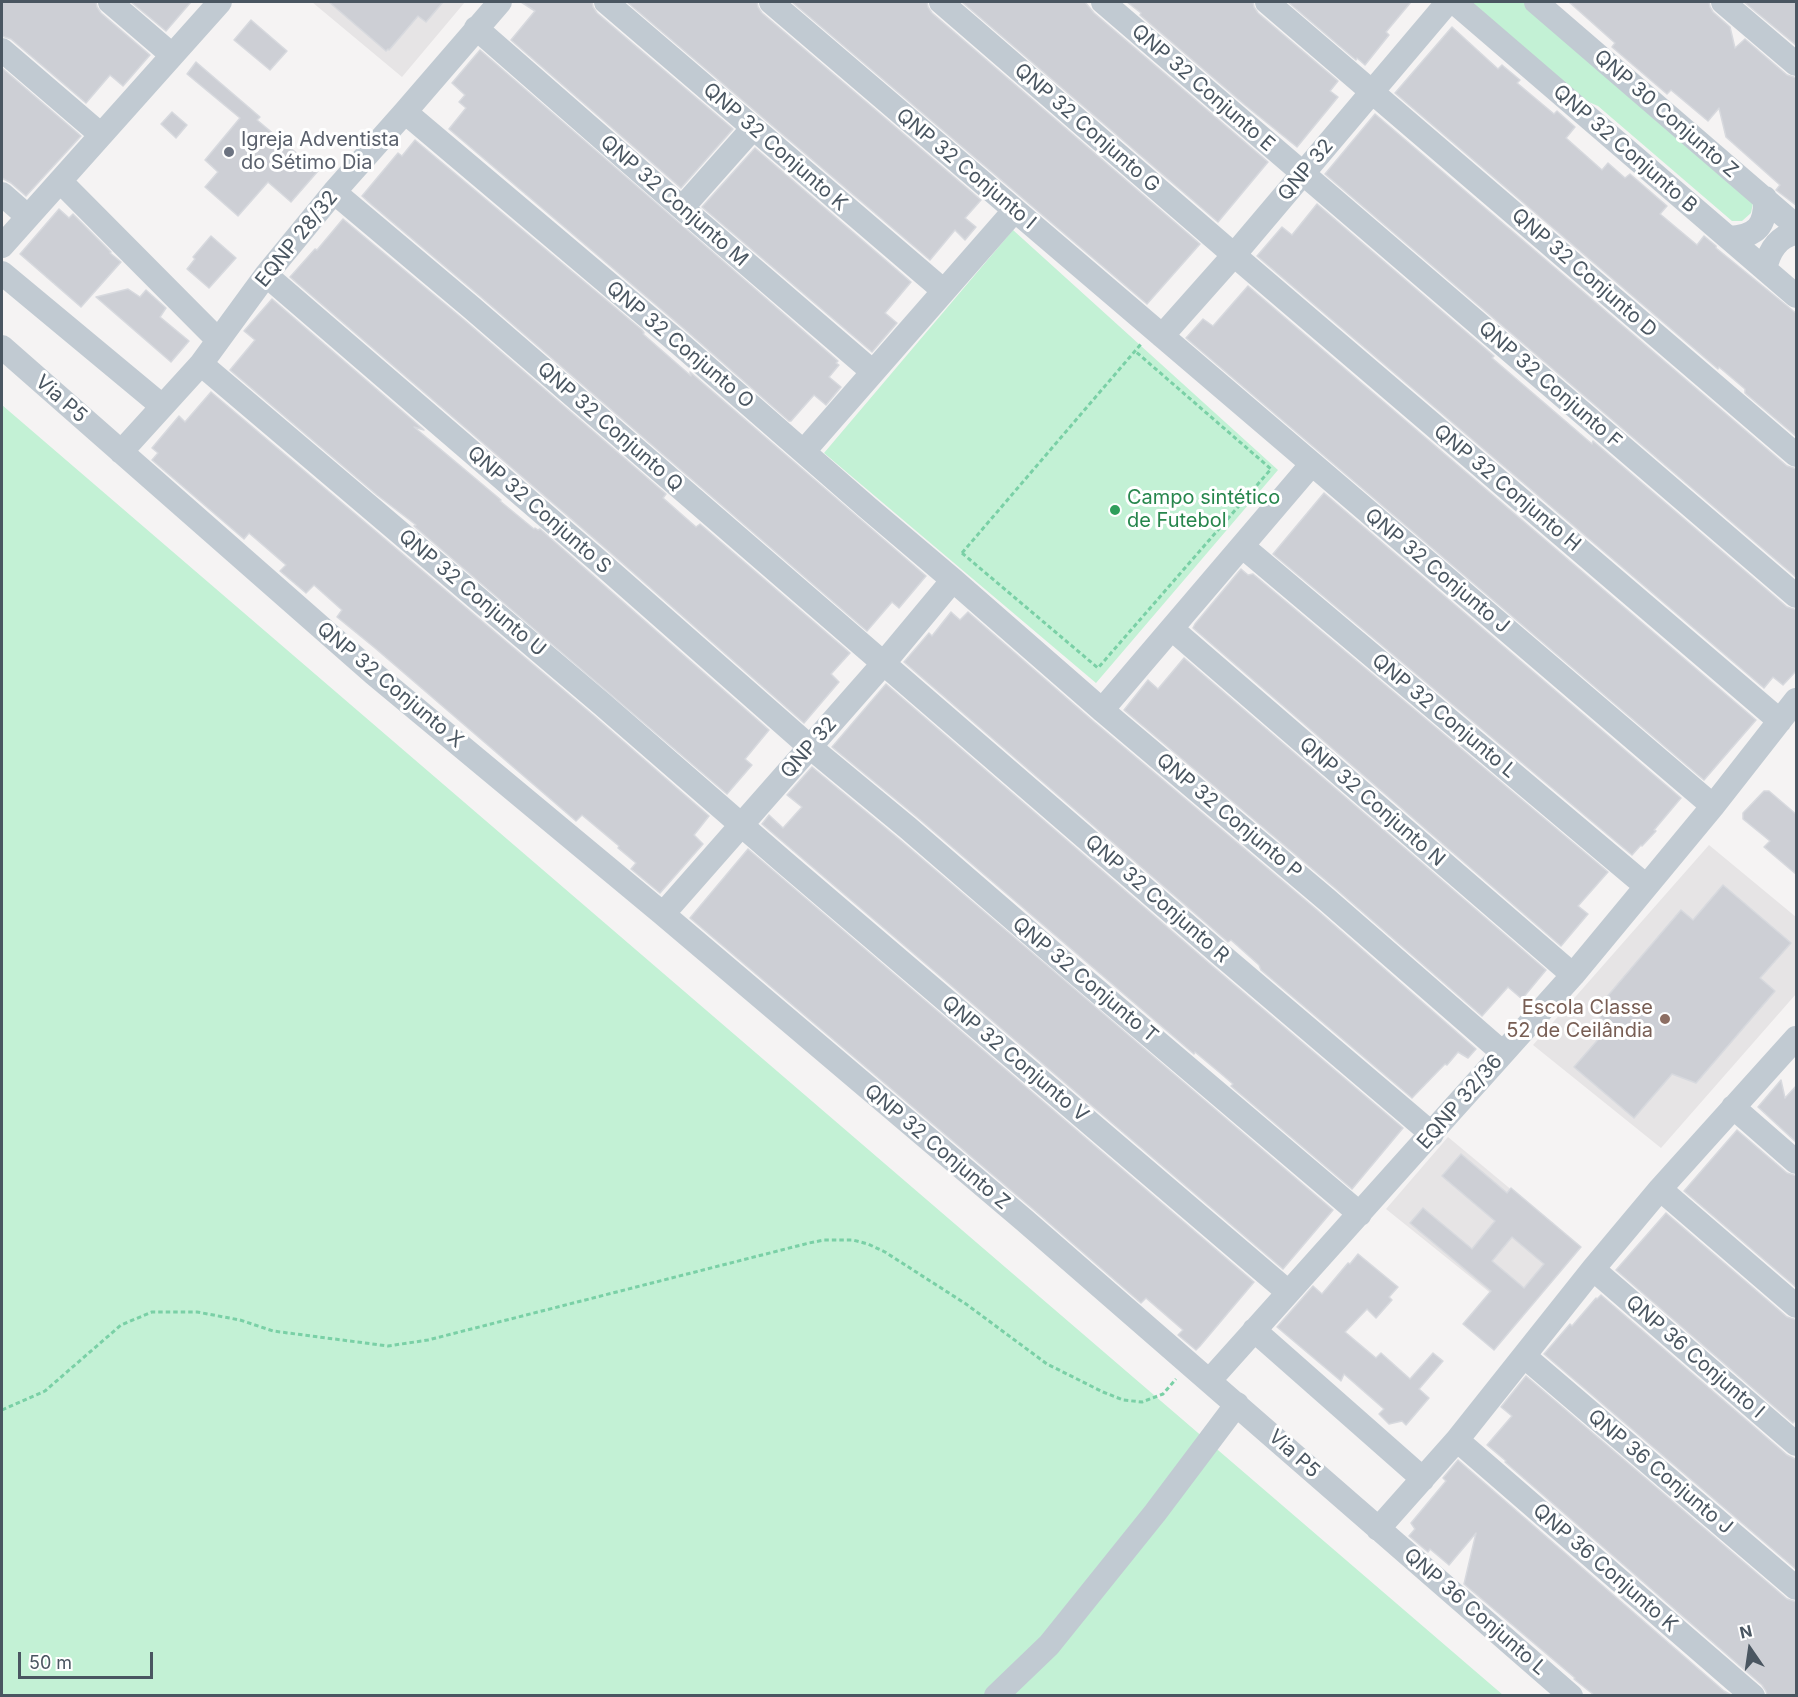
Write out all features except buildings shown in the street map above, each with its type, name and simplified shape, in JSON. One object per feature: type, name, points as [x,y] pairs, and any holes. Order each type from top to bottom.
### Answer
[{"type":"street","points":[[110,2],[172,55]]},
{"type":"street","points":[[2,246],[220,2]]},
{"type":"street","name":"EQNP 28/32","points":[[121,452],[201,364],[266,274],[334,192],[500,2]]},
{"type":"street","name":"QNP 32 Conjunto K","points":[[606,2],[944,291]]},
{"type":"street","name":"QNP 32 Conjunto I","points":[[771,2],[1162,336]]},
{"type":"street","name":"QNP 32 Conjunto G","points":[[940,2],[1234,255]]},
{"type":"street","name":"QNP 32 Conjunto E","points":[[1103,2],[1303,174]]},
{"type":"street","name":"QNP 32 Conjunto D","points":[[1267,2],[1797,455]]},
{"type":"street","name":"QNP 32","points":[[1162,336],[1234,255],[1448,2]]},
{"type":"street","name":"QNP 32 Conjunto B","points":[[1454,2],[1797,296]]},
{"type":"street","name":"QNP 30 Conjunto Z","points":[[1536,2],[1797,226]]},
{"type":"street","points":[[1723,2],[1797,64]]},
{"type":"street","name":"QNP 32 Conjunto M","points":[[476,28],[873,372]]},
{"type":"street","points":[[2,50],[100,134]]},
{"type":"street","name":"QNP 32 Conjunto O","points":[[405,112],[954,580]]},
{"type":"street","points":[[682,208],[753,128]]},
{"type":"street","name":"QNP 32 Conjunto F","points":[[1303,174],[1797,596]]},
{"type":"street","points":[[60,181],[218,340]]},
{"type":"street","name":"QNP 32 Conjunto Q","points":[[334,192],[498,330],[883,664]]},
{"type":"street","points":[[2,194],[27,216]]},
{"type":"street","points":[[1729,238],[1745,237],[1758,228],[1765,214],[1765,198]]},
{"type":"street","points":[[804,451],[1014,211]]},
{"type":"street","points":[[1765,269],[1768,255],[1776,243],[1788,235],[1797,233]]},
{"type":"street","name":"QNP 32 Conjunto H","points":[[1234,255],[1780,721]]},
{"type":"street","points":[[2,273],[162,406]]},
{"type":"street","name":"QNP 32 Conjunto S","points":[[266,274],[810,747]]},
{"type":"street","name":"QNP 32 Conjunto J","points":[[1162,336],[1713,806]]},
{"type":"street","name":"Via P5","points":[[2,348],[121,452]]},
{"type":"street","name":"QNP 32 Conjunto U","points":[[201,364],[742,825]]},
{"type":"street","name":"QNP 32 Conjunto X","points":[[121,452],[374,673],[663,914]]},
{"type":"street","points":[[1102,710],[1311,465]]},
{"type":"street","name":"QNP 32 Conjunto L","points":[[1242,546],[1646,886]]},
{"type":"street","name":"QNP 32","points":[[663,914],[954,580]]},
{"type":"street","name":"QNP 32 Conjunto P","points":[[954,580],[1102,710],[1326,899],[1503,1053]]},
{"type":"street","name":"QNP 32 Conjunto N","points":[[1172,628],[1573,975]]},
{"type":"street","name":"QNP 32 Conjunto R","points":[[883,664],[1432,1134]]},
{"type":"street","name":"EQNP 32/36","points":[[1210,1380],[1573,975],[1713,806],[1797,700]]},
{"type":"street","name":"QNP 32 Conjunto T","points":[[810,747],[1360,1214]]},
{"type":"street","name":"QNP 32 Conjunto V","points":[[742,825],[1288,1292]]},
{"type":"street","name":"QNP 32 Conjunto Z","points":[[663,914],[1210,1380]]},
{"type":"street","points":[[1378,1529],[1457,1440],[1660,1189],[1797,1038]]},
{"type":"street","points":[[1733,1107],[1797,1161]]},
{"type":"street","points":[[1660,1189],[1797,1306]]},
{"type":"street","name":"QNP 36 Conjunto I","points":[[1593,1269],[1797,1444]]},
{"type":"street","points":[[1254,1330],[1422,1479]]},
{"type":"street","name":"QNP 36 Conjunto J","points":[[1524,1356],[1797,1588]]},
{"type":"street","name":"Via P5","points":[[1210,1380],[1378,1529]]},
{"type":"street","points":[[996,1695],[1049,1645],[1155,1513],[1238,1404]]},
{"type":"street","name":"QNP 36 Conjunto K","points":[[1457,1440],[1753,1695]]},
{"type":"street","name":"QNP 36 Conjunto L","points":[[1378,1529],[1571,1695]]},
{"type":"path","points":[[959,557],[962,553],[1136,351],[1271,469],[1098,668],[962,553]]},
{"type":"path","points":[[2,1410],[45,1391],[121,1325],[152,1312],[196,1312],[240,1320],[273,1331],[388,1346],[428,1340],[808,1243],[831,1240],[853,1240],[885,1252],[966,1304],[1047,1364],[1123,1400],[1142,1402],[1163,1394],[1188,1362]]},
{"type":"shaded area","points":[[312,2],[465,2],[402,77]]},
{"type":"shaded area","name":"Escola Classe 52 de Ceilândia","points":[[1709,845],[1796,917],[1796,994],[1661,1148],[1533,1045]]},
{"type":"shaded area","points":[[1448,1137],[1579,1246],[1519,1316],[1386,1209]]},
{"type":"green space","points":[[1466,2],[1525,2],[1753,203],[1751,213],[1742,221],[1732,221],[1598,106],[1575,96]]},
{"type":"green space","points":[[1013,230],[1278,470],[1096,683],[824,453]]},
{"type":"green space","points":[[2,405],[1503,1695],[2,1695]]},
{"type":"place","name":"Igreja Adventista do Sétimo Dia","points":[[229,152]]},
{"type":"place","name":"Campo sintético de Futebol","points":[[1115,510]]},
{"type":"place","name":"Escola Classe 52 de Ceilândia","points":[[1665,1019]]}]
